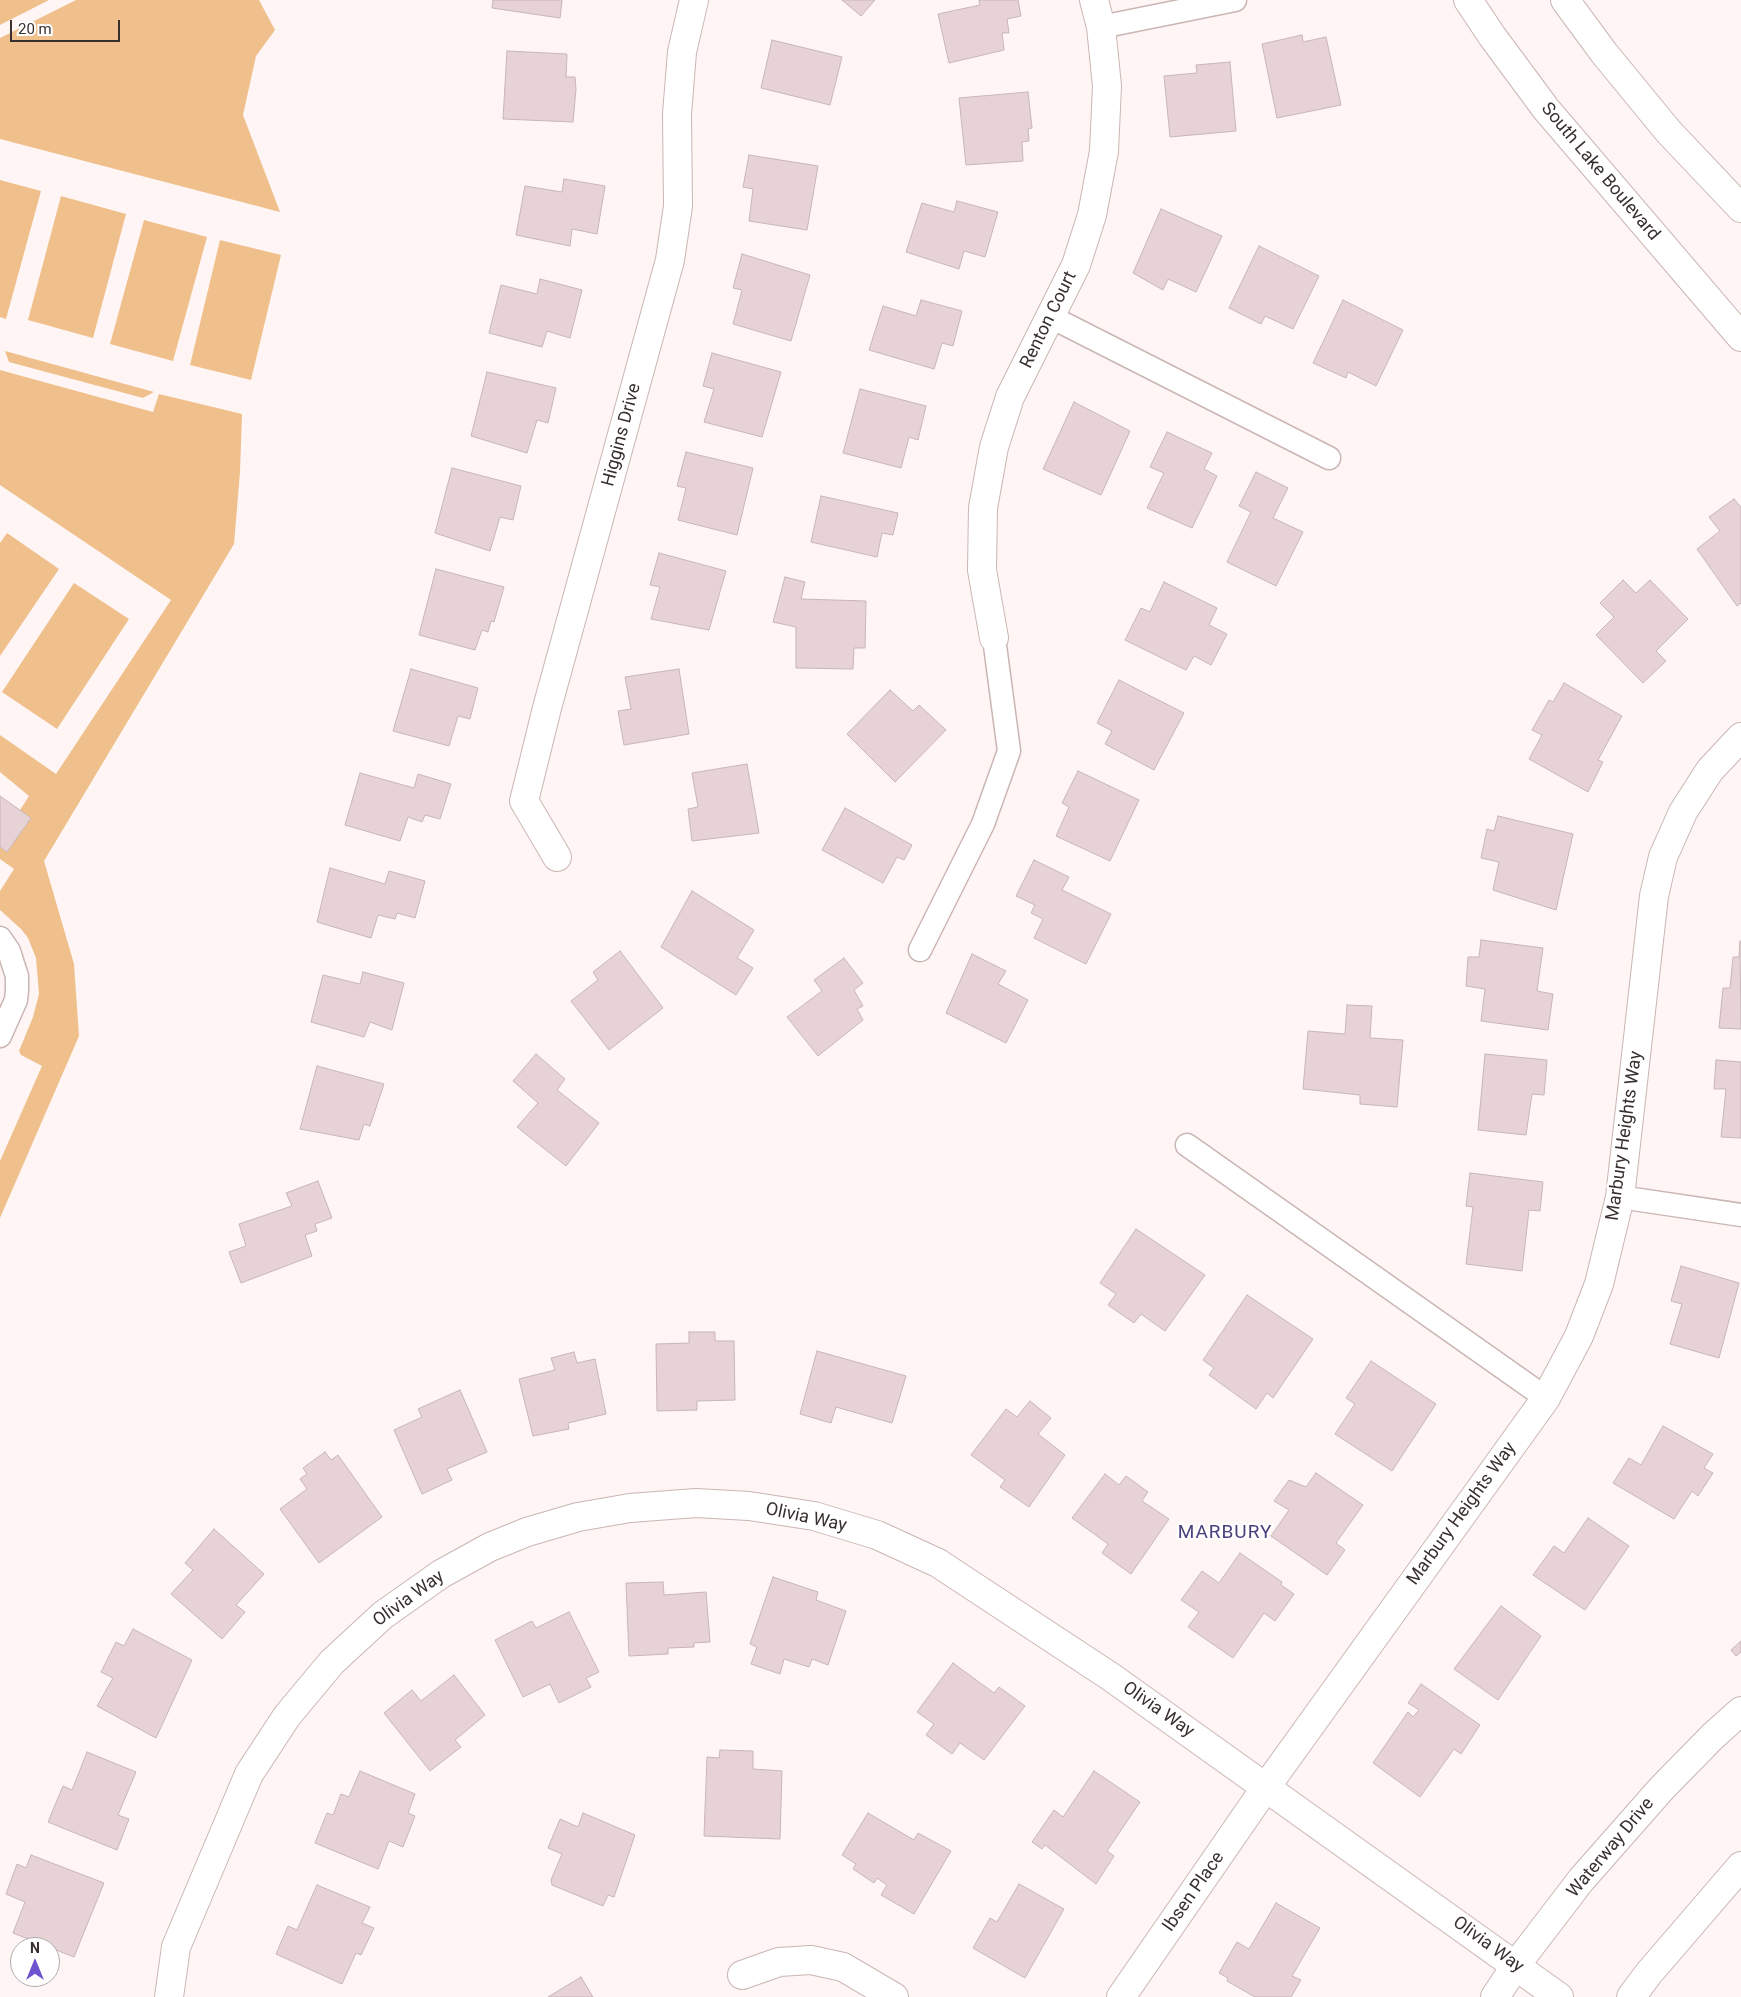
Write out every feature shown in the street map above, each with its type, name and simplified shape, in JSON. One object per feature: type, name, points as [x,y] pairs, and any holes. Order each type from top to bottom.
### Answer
[{"type":"street","name":"Higgins Drive","points":[[557,857],[524,801],[547,708],[670,260],[678,206],[676,114],[682,52],[694,0]]},
{"type":"street","name":"Renton Court","points":[[994,638],[982,570],[983,508],[994,447],[1010,397],[1076,265],[1092,215],[1104,151],[1107,86],[1100,27],[1094,0]]},
{"type":"street","name":"South Lake Boulevard","points":[[1468,0],[1546,110],[1741,337]]},
{"type":"street","points":[[1565,0],[1604,53],[1668,131],[1741,208]]},
{"type":"street","name":"Marbury Heights Way","points":[[1266,1787],[1546,1398],[1579,1336],[1599,1284],[1620,1197],[1654,896],[1663,857],[1688,805],[1710,770],[1741,737]]},
{"type":"street","name":"Olivia Way","points":[[169,1997],[176,1947],[249,1774],[287,1716],[332,1662],[383,1615],[441,1574],[490,1547],[527,1532],[578,1517],[630,1508],[696,1503],[749,1506],[814,1516],[877,1535],[938,1563],[1110,1677],[1559,1997]]},
{"type":"street","name":"Waterway Drive","points":[[1495,1997],[1516,1965],[1581,1880],[1662,1788],[1741,1710]]},
{"type":"street","name":"Ibsen Place","points":[[1121,1997],[1266,1787]]},
{"type":"street","points":[[1631,1997],[1649,1973],[1741,1866]]},
{"type":"street","points":[[742,1974],[779,1962],[811,1960],[843,1967],[894,1997]]},
{"type":"lane","points":[[1100,27],[1235,0]]},
{"type":"lane","points":[[1051,317],[1329,458]]},
{"type":"lane","points":[[920,950],[983,824],[1009,751],[994,638]]},
{"type":"lane","points":[[0,938],[9,951],[17,976],[17,990],[16,1000],[0,1036]]},
{"type":"lane","points":[[1187,1145],[1546,1398]]},
{"type":"lane","points":[[1620,1197],[1741,1215]]},
{"type":"shaded area","points":[[0,0],[49,0],[0,25]]},
{"type":"shaded area","points":[[76,0],[259,0],[275,30],[256,56],[243,115],[280,212],[0,139],[0,38]]},
{"type":"shaded area","points":[[0,180],[41,191],[6,319],[0,317]]},
{"type":"shaded area","points":[[61,196],[126,214],[93,338],[28,320]]},
{"type":"shaded area","points":[[144,220],[207,237],[173,361],[110,344]]},
{"type":"shaded area","points":[[220,240],[281,255],[251,380],[190,365]]},
{"type":"shaded area","points":[[5,351],[154,392],[143,398],[9,362]]},
{"type":"shaded area","points":[[0,370],[153,412],[159,394],[242,414],[240,472],[234,544],[44,861],[74,964],[79,1036],[0,1218],[0,1161],[42,1066],[21,1055],[19,1051],[33,1017],[39,994],[36,958],[28,938],[0,910],[0,891],[14,869],[0,859],[0,847],[7,852],[31,818],[20,810],[29,796],[0,772],[0,735],[56,774],[171,600],[0,485]]},
{"type":"shaded area","points":[[7,533],[59,569],[0,656],[0,543]]},
{"type":"shaded area","points":[[74,583],[129,619],[57,729],[2,692]]},
{"type":"building","points":[[493,0],[562,0],[560,18],[492,8]]},
{"type":"building","points":[[842,0],[875,0],[861,16]]},
{"type":"building","points":[[979,0],[1018,0],[1021,16],[1007,19],[1009,33],[1002,33],[1004,50],[949,63],[938,14],[980,5]]},
{"type":"building","points":[[1302,35],[1303,42],[1326,37],[1341,105],[1277,118],[1262,44]]},
{"type":"building","points":[[772,40],[842,57],[830,105],[761,88]]},
{"type":"building","points":[[507,51],[567,54],[566,77],[575,77],[576,89],[573,122],[503,119]]},
{"type":"building","points":[[1230,62],[1236,131],[1170,137],[1164,76],[1197,73],[1196,65]]},
{"type":"building","points":[[1028,92],[1032,128],[1028,129],[1029,141],[1022,142],[1023,161],[966,165],[959,98]]},
{"type":"building","points":[[749,155],[818,166],[807,230],[749,221],[753,189],[743,187]]},
{"type":"building","points":[[564,179],[605,186],[597,234],[572,229],[570,246],[516,235],[525,186],[562,192]]},
{"type":"building","points":[[957,201],[998,212],[985,257],[964,251],[959,269],[906,252],[922,203],[954,212]]},
{"type":"building","points":[[1161,209],[1222,236],[1196,292],[1168,279],[1163,290],[1133,273]]},
{"type":"building","points":[[1259,246],[1319,276],[1293,329],[1265,316],[1261,324],[1229,308]]},
{"type":"building","points":[[742,254],[810,275],[791,341],[733,324],[742,290],[733,288]]},
{"type":"building","points":[[540,279],[582,290],[570,338],[547,331],[542,347],[489,333],[501,285],[537,294]]},
{"type":"building","points":[[921,300],[962,311],[953,346],[942,343],[934,369],[869,350],[883,306],[916,316]]},
{"type":"building","points":[[1343,300],[1403,330],[1376,386],[1348,372],[1346,378],[1313,363]]},
{"type":"building","points":[[712,353],[781,372],[762,437],[704,422],[714,389],[703,386]]},
{"type":"building","points":[[487,372],[556,388],[548,423],[537,420],[527,453],[471,436]]},
{"type":"building","points":[[860,389],[926,406],[918,440],[909,437],[901,468],[843,453]]},
{"type":"building","points":[[1074,402],[1130,431],[1101,495],[1043,469]]},
{"type":"building","points":[[1167,432],[1212,453],[1204,469],[1217,476],[1192,528],[1147,508],[1164,473],[1150,467]]},
{"type":"building","points":[[686,452],[753,468],[737,535],[678,520],[686,488],[677,486]]},
{"type":"building","points":[[452,468],[521,486],[513,520],[500,517],[490,551],[435,533]]},
{"type":"building","points":[[1256,472],[1288,488],[1273,518],[1303,532],[1276,586],[1227,562],[1251,512],[1239,506]]},
{"type":"building","points":[[821,496],[898,513],[893,535],[882,533],[877,557],[811,542]]},
{"type":"building","points":[[1734,499],[1741,507],[1741,603],[1737,606],[1697,549],[1720,531],[1709,517]]},
{"type":"building","points":[[659,553],[726,571],[709,630],[651,619],[660,587],[650,585]]},
{"type":"building","points":[[436,569],[504,587],[494,622],[491,621],[488,632],[482,630],[475,650],[419,635]]},
{"type":"building","points":[[785,577],[805,582],[801,599],[866,601],[865,648],[854,648],[853,669],[796,668],[796,627],[773,622]]},
{"type":"building","points":[[1623,580],[1636,593],[1650,580],[1688,619],[1656,651],[1666,661],[1643,683],[1596,635],[1614,617],[1600,603]]},
{"type":"building","points":[[1164,582],[1217,608],[1209,625],[1227,634],[1211,665],[1194,656],[1186,670],[1125,640],[1141,608],[1150,612]]},
{"type":"building","points":[[411,669],[478,688],[470,719],[458,716],[449,746],[393,731]]},
{"type":"building","points":[[679,669],[689,734],[624,745],[618,711],[631,709],[625,677]]},
{"type":"building","points":[[1119,680],[1184,713],[1154,770],[1105,744],[1112,731],[1097,723]]},
{"type":"building","points":[[1564,683],[1622,716],[1598,760],[1603,762],[1588,792],[1529,759],[1542,735],[1532,730],[1549,700],[1553,702]]},
{"type":"building","points":[[890,690],[913,711],[919,705],[946,730],[895,782],[847,734]]},
{"type":"building","points":[[747,764],[759,833],[692,841],[688,809],[698,807],[692,773]]},
{"type":"building","points":[[1078,771],[1139,800],[1110,861],[1056,836],[1069,807],[1062,803]]},
{"type":"building","points":[[360,773],[414,788],[418,774],[451,784],[440,819],[425,815],[422,822],[408,817],[400,841],[345,825]]},
{"type":"building","points":[[0,796],[31,818],[7,852],[0,847]]},
{"type":"building","points":[[845,808],[912,845],[904,860],[897,857],[883,883],[822,850]]},
{"type":"building","points":[[1498,816],[1573,834],[1556,910],[1493,890],[1499,862],[1481,858],[1487,829],[1494,831]]},
{"type":"building","points":[[1034,860],[1069,877],[1062,890],[1111,914],[1086,964],[1034,938],[1043,919],[1031,913],[1035,905],[1016,896]]},
{"type":"building","points":[[330,868],[385,884],[389,871],[425,881],[415,918],[397,913],[395,919],[378,915],[371,938],[317,922]]},
{"type":"building","points":[[692,891],[754,930],[737,958],[753,968],[736,995],[661,947]]},
{"type":"building","points":[[1481,940],[1543,948],[1537,991],[1553,994],[1548,1030],[1481,1021],[1485,989],[1466,986],[1468,957],[1479,957]]},
{"type":"building","points":[[1740,941],[1741,1029],[1719,1028],[1723,988],[1730,988],[1733,957],[1739,957]]},
{"type":"building","points":[[620,951],[663,1008],[609,1050],[571,1001],[598,980],[593,972]]},
{"type":"building","points":[[972,954],[1006,971],[998,984],[1028,1000],[1006,1043],[946,1013]]},
{"type":"building","points":[[844,958],[863,983],[854,990],[863,1006],[857,1009],[863,1020],[818,1056],[787,1017],[822,991],[814,980]]},
{"type":"building","points":[[363,972],[404,983],[392,1030],[370,1022],[364,1037],[311,1022],[323,975],[360,984]]},
{"type":"building","points":[[1347,1005],[1372,1006],[1370,1038],[1403,1040],[1397,1107],[1360,1104],[1360,1095],[1303,1089],[1308,1031],[1345,1034]]},
{"type":"building","points":[[536,1054],[565,1079],[557,1090],[599,1123],[566,1166],[517,1127],[538,1103],[513,1081]]},
{"type":"building","points":[[1485,1054],[1547,1060],[1544,1095],[1532,1094],[1526,1135],[1478,1130]]},
{"type":"building","points":[[1716,1060],[1741,1062],[1741,1138],[1721,1137],[1726,1089],[1714,1089]]},
{"type":"building","points":[[317,1066],[384,1084],[370,1126],[364,1124],[359,1140],[300,1129]]},
{"type":"building","points":[[1470,1173],[1543,1182],[1540,1211],[1529,1210],[1522,1271],[1466,1264],[1473,1207],[1466,1206]]},
{"type":"building","points":[[318,1181],[332,1218],[315,1224],[317,1231],[305,1235],[312,1256],[241,1283],[229,1252],[246,1246],[239,1224],[292,1206],[286,1193]]},
{"type":"building","points":[[1136,1229],[1205,1275],[1165,1331],[1141,1314],[1134,1323],[1108,1305],[1116,1294],[1100,1283]]},
{"type":"building","points":[[1681,1266],[1739,1283],[1719,1358],[1670,1344],[1682,1304],[1671,1301]]},
{"type":"building","points":[[1247,1295],[1313,1339],[1273,1398],[1267,1393],[1256,1409],[1209,1375],[1214,1368],[1203,1360]]},
{"type":"building","points":[[689,1332],[715,1332],[715,1341],[734,1341],[735,1400],[697,1401],[697,1410],[657,1411],[656,1344],[689,1343]]},
{"type":"building","points":[[817,1351],[906,1376],[892,1423],[836,1407],[831,1423],[800,1414]]},
{"type":"building","points":[[574,1352],[577,1363],[595,1359],[606,1414],[568,1423],[569,1429],[533,1436],[519,1379],[555,1370],[551,1358]]},
{"type":"building","points":[[1371,1361],[1436,1404],[1392,1471],[1335,1434],[1355,1404],[1346,1398]]},
{"type":"building","points":[[460,1390],[487,1452],[447,1469],[452,1480],[422,1494],[394,1430],[422,1417],[418,1409]]},
{"type":"building","points":[[1030,1401],[1051,1418],[1038,1434],[1065,1455],[1029,1507],[1000,1487],[1005,1480],[971,1455],[1006,1409],[1017,1417]]},
{"type":"building","points":[[1663,1426],[1713,1454],[1704,1468],[1713,1473],[1698,1496],[1692,1491],[1674,1519],[1613,1483],[1629,1458],[1641,1465]]},
{"type":"building","points":[[325,1452],[331,1460],[338,1455],[382,1517],[319,1563],[280,1509],[307,1489],[300,1479],[307,1474],[303,1468]]},
{"type":"building","points":[[1316,1473],[1363,1505],[1336,1543],[1345,1550],[1327,1575],[1271,1536],[1289,1510],[1274,1501],[1289,1480],[1306,1487]]},
{"type":"building","points":[[1105,1474],[1119,1485],[1126,1476],[1148,1492],[1142,1501],[1169,1519],[1131,1574],[1102,1553],[1108,1544],[1072,1518]]},
{"type":"building","points":[[1588,1518],[1629,1546],[1585,1610],[1533,1575],[1554,1546],[1564,1553]]},
{"type":"building","points":[[214,1529],[264,1574],[236,1605],[245,1612],[222,1639],[171,1594],[193,1570],[185,1563]]},
{"type":"building","points":[[1240,1553],[1282,1582],[1281,1585],[1294,1594],[1275,1621],[1264,1613],[1233,1658],[1188,1627],[1199,1612],[1181,1600],[1202,1571],[1219,1583]]},
{"type":"building","points":[[773,1577],[818,1592],[816,1600],[846,1611],[828,1665],[812,1659],[809,1667],[784,1659],[780,1674],[751,1664],[757,1647],[750,1644]]},
{"type":"building","points":[[663,1582],[664,1595],[706,1592],[710,1642],[694,1643],[694,1647],[668,1648],[668,1654],[629,1656],[626,1583]]},
{"type":"building","points":[[1501,1606],[1541,1636],[1498,1700],[1454,1669]]},
{"type":"building","points":[[569,1612],[599,1672],[586,1678],[591,1687],[559,1703],[550,1684],[523,1697],[495,1640],[532,1621],[536,1628]]},
{"type":"building","points":[[133,1629],[192,1660],[156,1738],[97,1706],[113,1678],[101,1672],[116,1642],[124,1646]]},
{"type":"building","points":[[1741,1641],[1741,1652],[1736,1656],[1731,1650]]},
{"type":"building","points":[[953,1663],[994,1693],[999,1687],[1025,1706],[984,1760],[960,1743],[952,1754],[926,1735],[934,1724],[917,1712]]},
{"type":"building","points":[[454,1675],[485,1715],[455,1740],[461,1747],[430,1771],[384,1713],[412,1690],[421,1701]]},
{"type":"building","points":[[1421,1684],[1480,1725],[1461,1754],[1454,1749],[1420,1797],[1373,1763],[1408,1712],[1413,1717],[1419,1710],[1408,1703]]},
{"type":"building","points":[[720,1750],[753,1751],[753,1769],[782,1771],[780,1839],[704,1836],[707,1757],[719,1758]]},
{"type":"building","points":[[87,1752],[136,1772],[118,1815],[129,1819],[117,1850],[48,1822],[63,1786],[72,1790]]},
{"type":"building","points":[[360,1771],[415,1794],[408,1813],[415,1816],[403,1847],[389,1841],[378,1869],[315,1843],[327,1813],[333,1815],[341,1794],[349,1797]]},
{"type":"building","points":[[1094,1771],[1140,1802],[1107,1851],[1114,1856],[1096,1884],[1045,1845],[1042,1849],[1032,1842],[1054,1810],[1063,1817]]},
{"type":"building","points":[[583,1813],[635,1835],[614,1897],[608,1895],[603,1906],[552,1885],[551,1880],[562,1854],[548,1848],[560,1819],[578,1827]]},
{"type":"building","points":[[868,1813],[914,1840],[918,1833],[951,1851],[914,1914],[881,1895],[887,1885],[877,1878],[874,1883],[853,1869],[856,1864],[842,1855]]},
{"type":"building","points":[[31,1855],[104,1883],[74,1957],[60,1951],[60,1937],[23,1937],[13,1933],[25,1902],[6,1894],[17,1864],[26,1868]]},
{"type":"building","points":[[1019,1884],[1064,1909],[1025,1978],[973,1948],[990,1918],[997,1922]]},
{"type":"building","points":[[317,1885],[370,1907],[362,1923],[374,1928],[361,1955],[356,1953],[342,1984],[276,1954],[288,1926],[297,1930]]},
{"type":"building","points":[[1276,1903],[1320,1928],[1292,1976],[1301,1980],[1291,1997],[1255,1997],[1227,1981],[1228,1978],[1219,1973],[1237,1942],[1249,1949]]},
{"type":"building","points":[[581,1977],[593,1997],[548,1997]]},
{"type":"district","name":"MARBURY","points":[[1225,1533]]}]
